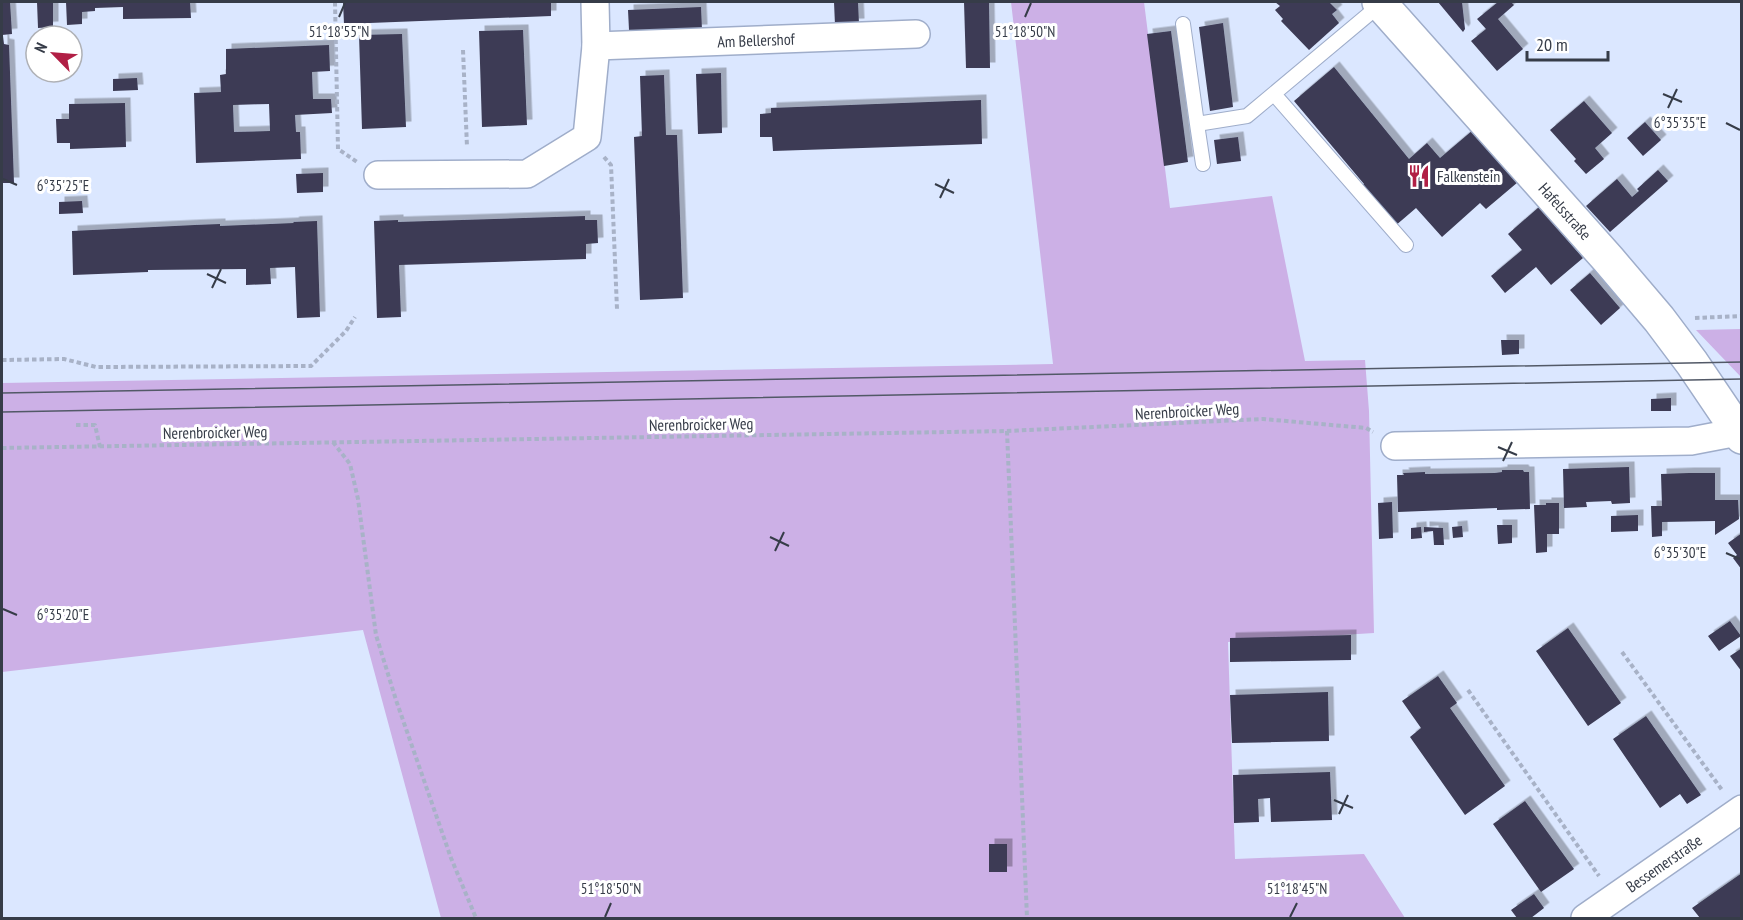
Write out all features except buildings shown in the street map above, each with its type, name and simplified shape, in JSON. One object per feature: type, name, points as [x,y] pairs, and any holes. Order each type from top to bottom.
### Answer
[{"type":"main road","name":"Hafelsstraße","points":[[1380,3],[1659,319],[1740,434]]},
{"type":"street","points":[[378,176],[527,174],[587,137],[596,46],[595,2]]},
{"type":"street","name":"Am Bellershof","points":[[596,46],[916,34]]},
{"type":"street","name":"Hafelsstraße","points":[[1395,446],[1691,441],[1740,434]]},
{"type":"street","name":"Bessemerstraße","points":[[1585,918],[1739,810]]},
{"type":"lane","points":[[1197,124],[1247,116],[1380,3]]},
{"type":"lane","points":[[1183,24],[1203,164]]},
{"type":"lane","points":[[1274,94],[1406,246]]},
{"type":"path","points":[[335,2],[338,149],[378,176]]},
{"type":"path","points":[[463,50],[468,175]]},
{"type":"path","points":[[587,137],[611,165],[617,309]]},
{"type":"path","points":[[2,360],[64,359],[96,367],[311,366],[346,331],[355,316]]},
{"type":"path","points":[[1659,319],[1742,316]]},
{"type":"path","name":"Nerenbroicker Weg","points":[[2,448],[1007,431],[1263,419],[1366,428],[1395,446]]},
{"type":"path","points":[[76,425],[95,425],[100,447]]},
{"type":"path","points":[[1007,431],[1027,918]]},
{"type":"path","points":[[333,442],[350,464],[358,499],[376,635],[392,689],[451,858],[476,918]]},
{"type":"path","points":[[1622,652],[1739,810]]},
{"type":"path","points":[[1468,690],[1614,898]]},
{"type":"shaded area","points":[[1011,2],[1144,2],[1170,208],[1272,196],[1305,361],[1365,360],[1369,411],[1374,633],[1228,642],[1235,859],[1364,854],[1405,918],[441,918],[363,630],[2,672],[2,383],[1053,364]]},
{"type":"shaded area","points":[[1742,329],[1741,377],[1696,330]]},
{"type":"tram line","points":[[2,393],[1742,362]]},
{"type":"tram line","points":[[2,412],[1742,379]]},
{"type":"place","name":"Falkenstein","points":[[1419,176]]}]
